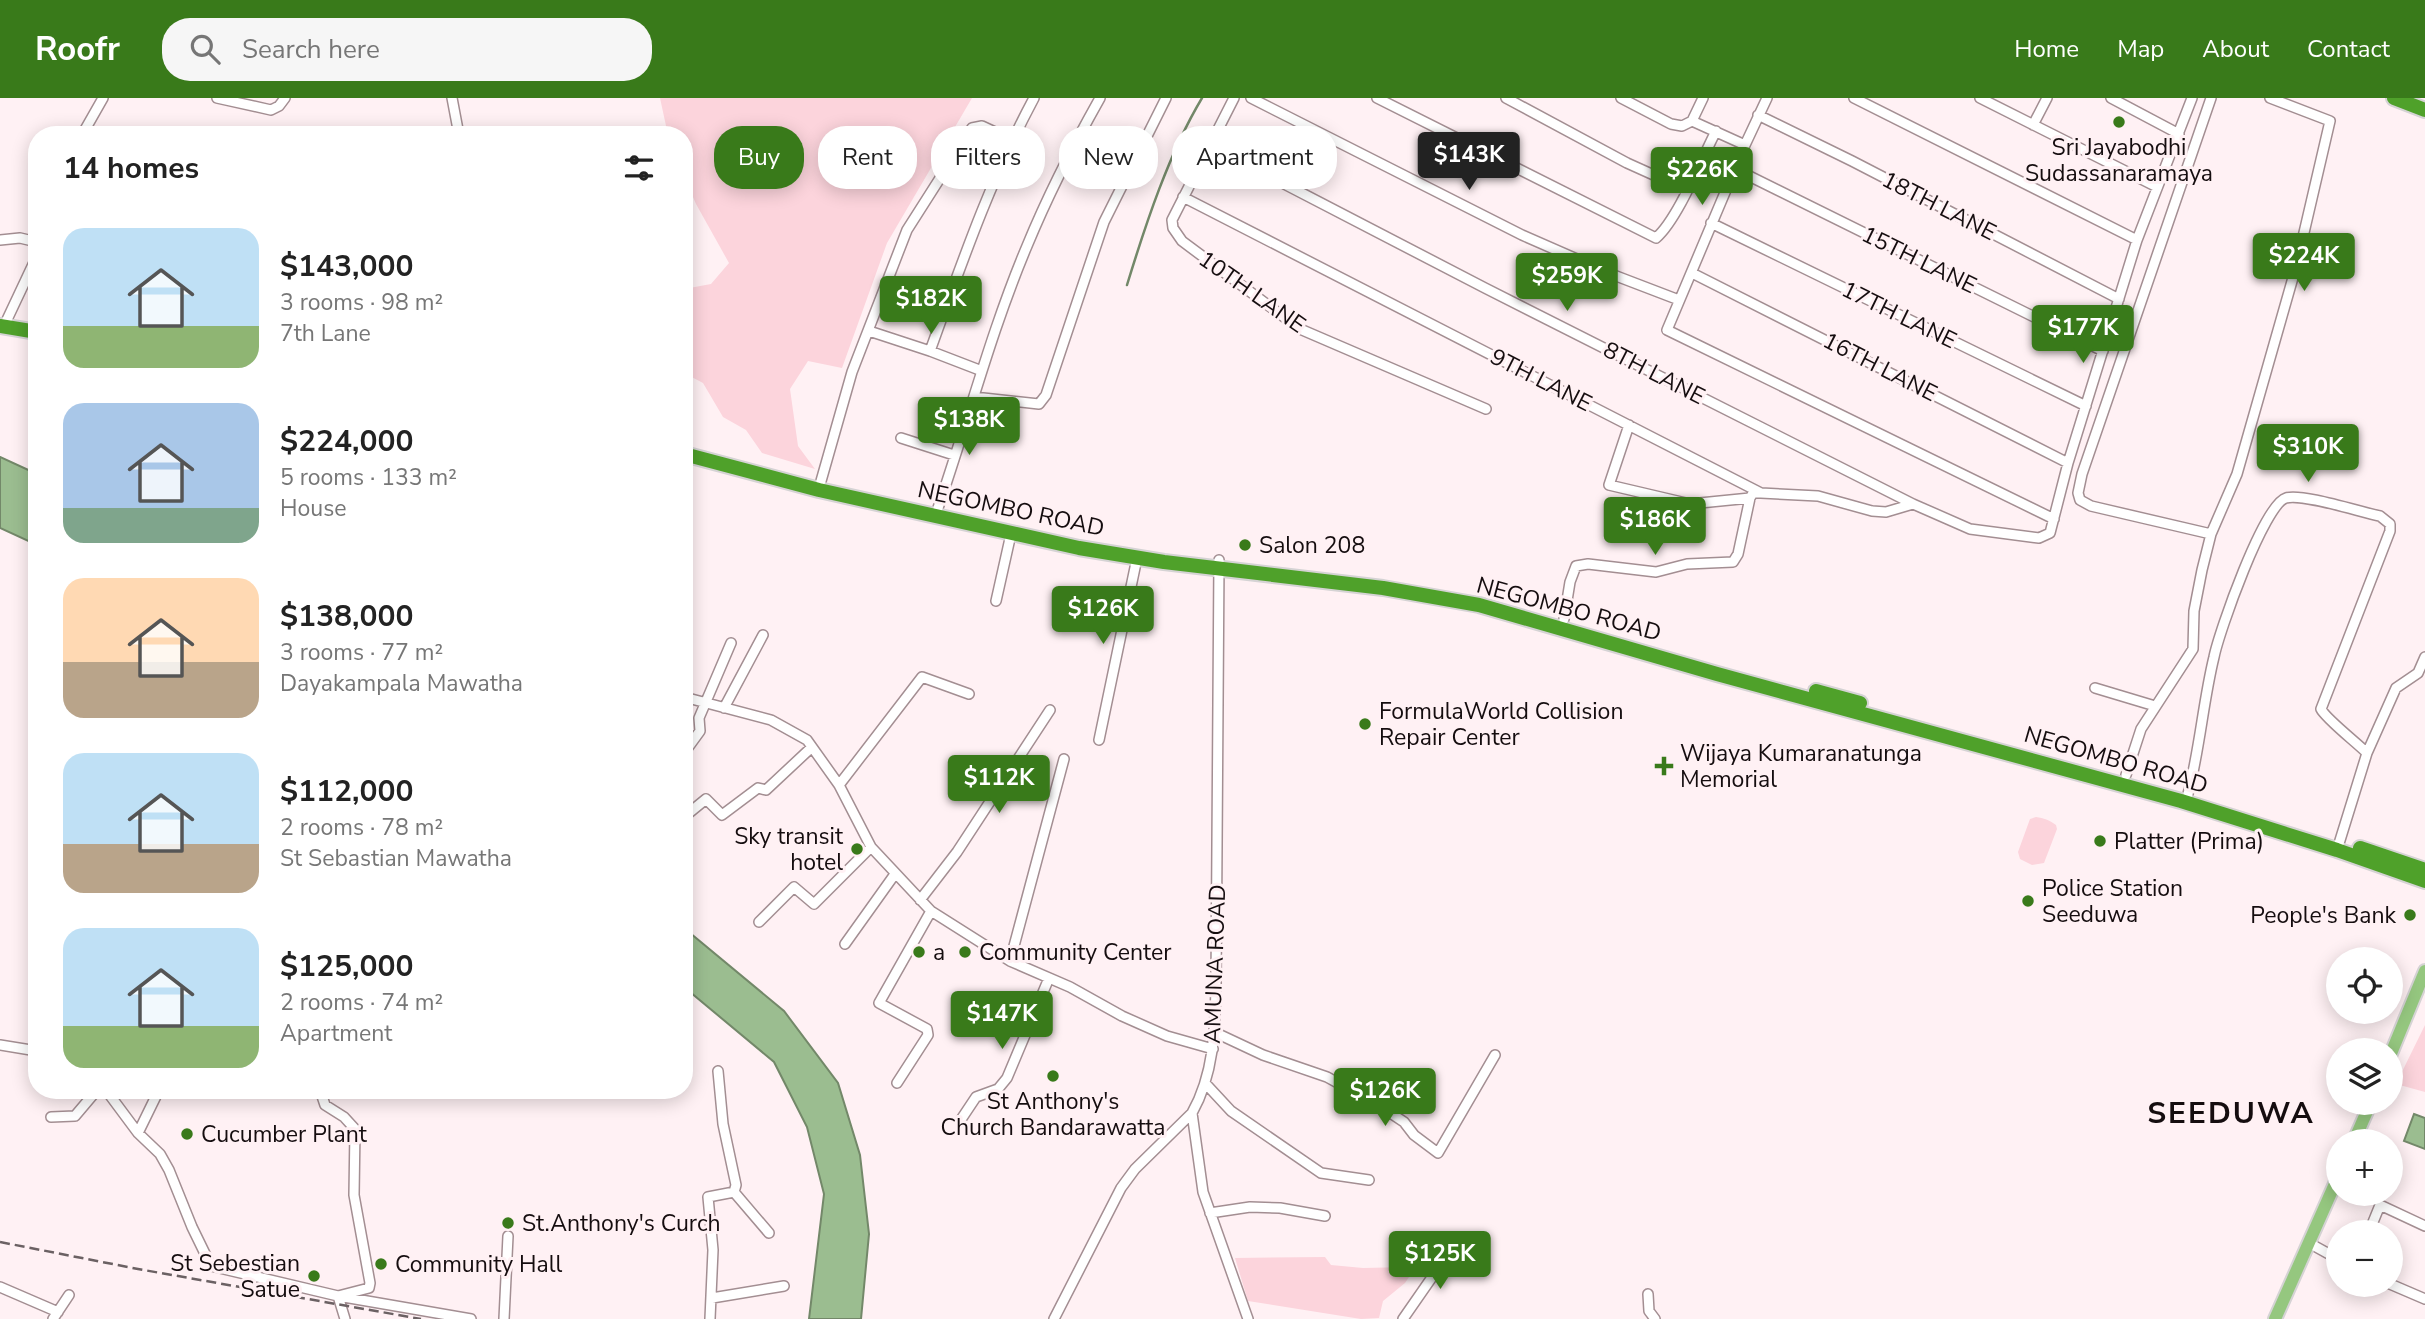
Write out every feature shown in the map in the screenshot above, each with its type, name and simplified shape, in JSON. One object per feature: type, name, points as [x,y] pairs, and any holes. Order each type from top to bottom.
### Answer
[{"type":"highway","points":[[2394,98],[2425,110]]},
{"type":"highway","points":[[1,329],[28,331]]},
{"type":"highway","points":[[1,329],[28,338]]},
{"type":"highway","name":"NEGOMBO ROAD","points":[[693,447],[821,481],[1081,541],[1479,605],[1717,674],[2124,784],[2425,870]]},
{"type":"highway","name":"NEGOMBO ROAD","points":[[693,456],[1012,534],[1137,558],[1384,580],[1482,597],[1719,665],[2126,775],[2339,846],[2425,881]]},
{"type":"main road","points":[[2397,1038],[2425,971]]},
{"type":"main road","points":[[2275,1319],[2326,1204]]},
{"type":"street","points":[[87,126],[103,98]]},
{"type":"street","points":[[217,98],[271,110],[279,106],[285,98]]},
{"type":"street","points":[[452,98],[458,126]]},
{"type":"street","points":[[1019,126],[1034,98]]},
{"type":"street","points":[[938,508],[982,371],[1026,248],[1066,158],[1100,98]]},
{"type":"street","points":[[974,397],[1039,404],[1046,395],[1104,222],[1166,98]]},
{"type":"street","points":[[1219,126],[1234,98]]},
{"type":"street","points":[[1251,98],[1522,236],[1679,300]]},
{"type":"street","points":[[1377,98],[1656,238],[1663,232],[1716,131]]},
{"type":"street","points":[[1506,98],[1626,163],[1686,190]]},
{"type":"street","points":[[1621,98],[1638,102],[1671,124],[1682,126],[1692,121],[1703,98]]},
{"type":"street","points":[[1767,98],[1667,330],[2054,519],[2068,463],[2137,240],[2192,98]]},
{"type":"street","points":[[1854,98],[2137,240]]},
{"type":"street","points":[[1980,98],[2157,187]]},
{"type":"street","points":[[2033,125],[2046,98]]},
{"type":"street","points":[[2111,98],[2179,134]]},
{"type":"street","points":[[2211,98],[2082,474],[2078,493],[2080,500],[2091,506],[2211,534]]},
{"type":"street","points":[[2126,775],[2141,729],[2193,649],[2194,611],[2211,534],[2237,474],[2296,267],[2330,121],[2270,98]]},
{"type":"street","name":"18TH LANE","points":[[1758,115],[2119,299]]},
{"type":"street","points":[[1692,121],[1745,145]]},
{"type":"street","name":"15TH LANE","points":[[1735,169],[2103,351]]},
{"type":"street","points":[[821,481],[852,372],[907,230],[933,189]]},
{"type":"street","points":[[930,351],[992,189]]},
{"type":"street","points":[[1183,197],[1187,189]]},
{"type":"street","name":"8TH LANE","points":[[1294,189],[1913,504],[1970,529],[2039,538],[2050,533],[2054,519]]},
{"type":"street","name":"10TH LANE","points":[[1183,197],[1172,220],[1172,228],[1182,242],[1300,329],[1486,409]]},
{"type":"street","name":"9TH LANE","points":[[1183,197],[1760,492],[1818,496],[1872,512],[1886,512],[1913,504]]},
{"type":"street","name":"17TH LANE","points":[[1711,223],[2086,406]]},
{"type":"street","points":[[0,240],[28,240]]},
{"type":"street","name":"16TH LANE","points":[[1692,273],[2068,463]]},
{"type":"street","points":[[1,329],[28,275]]},
{"type":"street","points":[[869,331],[982,371]]},
{"type":"street","points":[[1629,425],[1609,485],[1690,503],[1750,498]]},
{"type":"street","points":[[901,438],[954,455]]},
{"type":"street","points":[[1564,619],[1570,582],[1576,566],[1588,564],[1656,572],[1687,564],[1733,562],[1738,554],[1750,498],[1754,493],[1760,492]]},
{"type":"street","points":[[2188,794],[2199,748],[2213,658],[2221,629],[2255,545],[2272,511],[2278,502],[2286,497],[2301,497],[2380,516],[2390,524],[2390,531],[2321,709],[2325,716],[2367,753]]},
{"type":"street","points":[[996,601],[1012,534]]},
{"type":"street","points":[[1099,740],[1137,558]]},
{"type":"street","name":"AMUNA ROAD","points":[[1054,1319],[1115,1196],[1130,1175],[1192,1113],[1205,1083],[1213,1049],[1219,565]]},
{"type":"street","points":[[724,708],[763,635]]},
{"type":"street","points":[[693,741],[700,731],[698,722],[705,702],[731,643]]},
{"type":"street","points":[[2339,846],[2367,753],[2396,688],[2418,673],[2425,657]]},
{"type":"street","points":[[839,785],[922,677],[970,694]]},
{"type":"street","points":[[2095,688],[2155,706]]},
{"type":"street","points":[[693,699],[771,720],[807,740],[839,785],[871,847],[931,911],[1010,961],[1070,987],[1122,1016],[1156,1031],[1213,1049]]},
{"type":"street","points":[[920,900],[957,852],[1050,709]]},
{"type":"street","points":[[693,810],[706,799],[722,815],[758,788],[766,790],[812,747]]},
{"type":"street","points":[[1010,961],[1064,759]]},
{"type":"street","points":[[759,922],[794,887],[814,904],[871,847]]},
{"type":"street","points":[[845,944],[895,874]]},
{"type":"street","points":[[897,1083],[928,1035],[927,1029],[879,1003],[931,911]]},
{"type":"street","points":[[960,1121],[976,1097],[998,1089],[1007,1077],[1049,978]]},
{"type":"street","points":[[1214,1032],[1263,1055],[1327,1077],[1404,1122],[1414,1135],[1438,1153],[1495,1055]]},
{"type":"street","points":[[0,1045],[28,1050]]},
{"type":"street","points":[[718,1071],[723,1124],[736,1185],[734,1192]]},
{"type":"street","points":[[1205,1083],[1231,1111],[1321,1173],[1369,1180]]},
{"type":"street","points":[[51,1117],[75,1116],[89,1099]]},
{"type":"street","points":[[113,1099],[138,1133],[160,1154],[211,1266],[338,1296],[471,1319]]},
{"type":"street","points":[[138,1133],[155,1099]]},
{"type":"street","points":[[323,1099],[325,1105],[344,1117],[355,1129],[354,1195],[370,1283],[369,1288],[338,1296]]},
{"type":"street","points":[[1192,1113],[1203,1192],[1248,1319]]},
{"type":"street","points":[[734,1192],[769,1233]]},
{"type":"street","points":[[710,1319],[713,1250],[708,1197],[734,1192]]},
{"type":"street","points":[[2374,1220],[2380,1205],[2425,1226]]},
{"type":"street","points":[[1210,1213],[1250,1207],[1280,1208],[1325,1216]]},
{"type":"street","points":[[504,1319],[508,1236]]},
{"type":"street","points":[[2309,1243],[2326,1252]]},
{"type":"street","points":[[1403,1319],[1453,1247]]},
{"type":"street","points":[[712,1298],[784,1286]]},
{"type":"street","points":[[0,1287],[55,1315],[69,1294]]},
{"type":"street","points":[[2403,1290],[2425,1299]]},
{"type":"street","points":[[1648,1294],[1649,1311],[1655,1319]]},
{"type":"street","points":[[338,1296],[345,1319]]},
{"type":"shaded area","points":[[660,98],[972,98],[956,126],[931,126],[931,168],[887,243],[842,368],[808,361],[790,389],[798,446],[815,469],[762,453],[746,430],[723,417],[703,383],[693,378],[693,287],[711,284],[729,263],[693,197],[693,126],[666,126]]},
{"type":"shaded area","points":[[0,457],[28,470],[28,541],[0,528]]},
{"type":"shaded area","points":[[2036,817],[2051,822],[2057,829],[2044,863],[2032,865],[2020,859],[2018,852],[2030,819]]},
{"type":"shaded area","points":[[693,935],[784,1011],[838,1083],[860,1155],[869,1234],[861,1319],[809,1319],[824,1194],[807,1127],[774,1062],[693,994]]},
{"type":"shaded area","points":[[2425,1025],[2425,1092],[2403,1086],[2403,1070]]},
{"type":"shaded area","points":[[2414,1114],[2425,1118],[2425,1149],[2404,1141]]},
{"type":"shaded area","points":[[1325,1257],[1331,1265],[1363,1268],[1408,1267],[1411,1274],[1405,1283],[1383,1301],[1379,1318],[1361,1319],[1248,1301],[1235,1258]]},
{"type":"waterway","points":[[1127,285],[1169,165],[1202,98]]},
{"type":"railway","points":[[0,1242],[421,1319]]},
{"type":"place","name":"Sri Jayabodhi Sudassanaramaya","points":[[2119,122]]},
{"type":"place","name":"Salon 208","points":[[1245,545]]},
{"type":"place","name":"FormulaWorld Collision Repair Center","points":[[1365,724]]},
{"type":"place","name":"Wijaya Kumaranatunga Memorial","points":[[1664,766]]},
{"type":"place","name":"Platter (Prima)","points":[[2100,841]]},
{"type":"place","name":"Sky transit hotel","points":[[857,849]]},
{"type":"place","name":"Police Station Seeduwa","points":[[2028,901]]},
{"type":"place","name":"People's Bank","points":[[2410,915]]},
{"type":"place","name":"a","points":[[919,952]]},
{"type":"place","name":"Community Center","points":[[965,952]]},
{"type":"place","name":"St Anthony's Church Bandarawatta","points":[[1053,1076]]},
{"type":"place","name":"Cucumber Plant","points":[[187,1134]]},
{"type":"place","name":"St.Anthony's Curch","points":[[508,1223]]},
{"type":"place","name":"Community Hall","points":[[381,1264]]},
{"type":"place","name":"St Sebestian Satue","points":[[314,1276]]},
{"type":"district","name":"SEEDUWA","points":[[2231,1113]]}]
